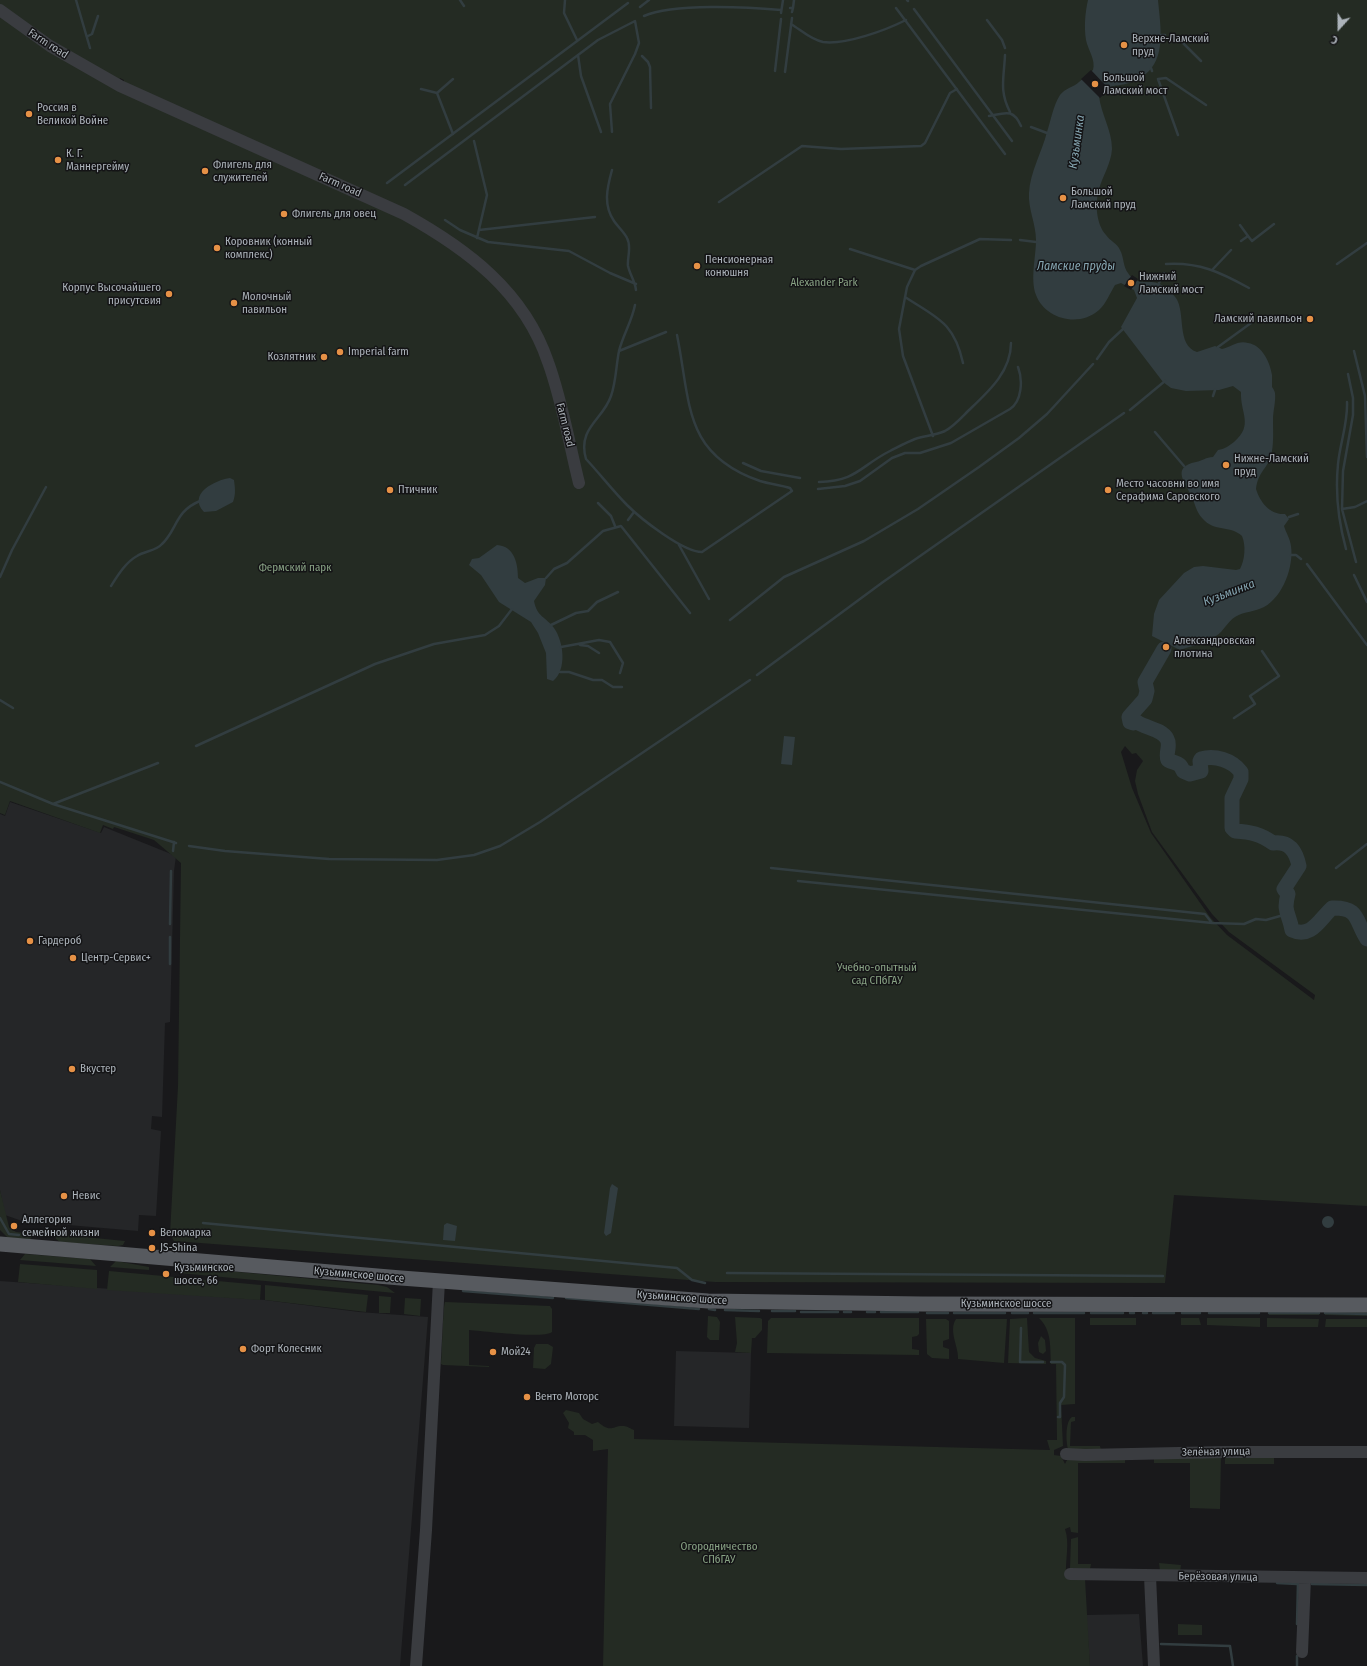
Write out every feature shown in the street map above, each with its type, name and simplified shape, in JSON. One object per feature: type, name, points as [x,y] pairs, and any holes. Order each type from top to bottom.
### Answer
[{"type":"main road","name":"Кузьминское шоссе","points":[[0,1244],[439,1281],[708,1301],[1367,1305]]},
{"type":"street","name":"Farm road","points":[[0,10],[50,46],[120,86],[404,214],[443,236],[469,254],[494,276],[513,298],[549,362],[579,482]]},
{"type":"street","points":[[416,1666],[426,1530],[439,1281]]},
{"type":"street","name":"Зелёная улица","points":[[1066,1454],[1367,1452]]},
{"type":"street","name":"Берёзовая улица","points":[[1070,1574],[1367,1578]]},
{"type":"street","points":[[1150,1576],[1154,1666]]},
{"type":"street","points":[[1302,1652],[1305,1578]]},
{"type":"shaded area","points":[[10,802],[101,833],[104,827],[176,856],[174,871],[170,1022],[165,1023],[162,1117],[152,1116],[151,1129],[161,1131],[156,1216],[139,1215],[138,1231],[22,1221],[5,1215],[0,1190],[0,814],[5,816]]},
{"type":"shaded area","points":[[0,1281],[265,1300],[359,1312],[428,1317],[400,1666],[0,1666]]},
{"type":"shaded area","points":[[676,1351],[751,1353],[749,1428],[674,1426]]},
{"type":"shaded area","points":[[1139,1614],[1143,1666],[1090,1666],[1086,1615]]},
{"type":"green space","points":[[0,0],[1367,0],[1367,1206],[1174,1195],[1165,1283],[715,1282],[174,1241],[170,1234],[178,1086],[181,863],[154,840],[114,827],[113,829],[103,825],[100,833],[10,801],[5,815],[0,813],[0,15],[40,45],[416,225],[482,270],[544,343],[467,248],[123,84],[124,80],[120,78],[119,81],[49,41],[0,5]],"holes":[[[1125,746],[1132,754],[1136,753],[1143,761],[1137,770],[1135,781],[1138,794],[1152,832],[1212,914],[1229,932],[1315,995],[1314,1000],[1227,935],[1210,917],[1151,833],[1132,788],[1121,752]]]},
{"type":"green space","points":[[0,1190],[9,1227],[16,1232],[35,1234],[30,1239],[8,1238],[0,1230]]},
{"type":"green space","points":[[54,1234],[125,1241],[123,1245],[118,1246],[60,1242],[56,1239]]},
{"type":"green space","points":[[25,1254],[90,1259],[96,1266],[20,1260]]},
{"type":"green space","points":[[116,1261],[149,1267],[149,1270],[110,1267]]},
{"type":"green space","points":[[20,1264],[97,1270],[97,1289],[18,1282]]},
{"type":"green space","points":[[206,1269],[378,1285],[387,1287],[395,1293],[179,1273],[180,1270]]},
{"type":"green space","points":[[109,1271],[261,1285],[260,1300],[107,1290]]},
{"type":"green space","points":[[265,1285],[368,1295],[366,1312],[265,1300]]},
{"type":"green space","points":[[379,1296],[391,1297],[390,1313],[379,1313]]},
{"type":"green space","points":[[405,1298],[421,1299],[420,1316],[404,1314]]},
{"type":"green space","points":[[445,1302],[550,1306],[552,1309],[552,1332],[547,1334],[526,1335],[469,1330],[469,1365],[489,1367],[443,1365],[441,1364]]},
{"type":"green space","points":[[1269,1312],[1319,1312],[1319,1315],[1269,1315]]},
{"type":"green space","points":[[1325,1312],[1367,1312],[1367,1316],[1325,1315]]},
{"type":"green space","points":[[708,1316],[717,1317],[720,1322],[719,1340],[710,1340],[707,1337]]},
{"type":"green space","points":[[735,1317],[762,1319],[762,1330],[755,1338],[752,1338],[751,1353],[735,1352],[737,1343]]},
{"type":"green space","points":[[771,1318],[919,1318],[919,1334],[912,1337],[912,1349],[919,1350],[919,1355],[767,1353],[768,1321]]},
{"type":"green space","points":[[1027,1318],[1029,1352],[1035,1358],[1046,1361],[1046,1364],[1008,1363],[1010,1319]]},
{"type":"green space","name":"Огородничество СПбГАУ","points":[[1039,1318],[1075,1318],[1075,1404],[1061,1405],[1063,1446],[1054,1450],[1054,1455],[1061,1456],[1065,1464],[1068,1458],[1125,1460],[1125,1463],[1078,1463],[1078,1533],[1071,1532],[1070,1527],[1065,1529],[1067,1546],[1066,1576],[1085,1579],[1090,1666],[603,1666],[608,1449],[593,1451],[593,1440],[585,1435],[574,1435],[574,1432],[568,1428],[569,1423],[563,1413],[566,1410],[579,1413],[583,1419],[592,1424],[598,1422],[606,1428],[620,1426],[628,1427],[634,1430],[634,1439],[1050,1450],[1047,1440],[1057,1440],[1056,1364],[1051,1364],[1048,1334]]},
{"type":"green space","points":[[1090,1318],[1136,1318],[1136,1325],[1090,1325]]},
{"type":"green space","points":[[1181,1318],[1199,1318],[1201,1325],[1181,1325]]},
{"type":"green space","points":[[1207,1318],[1260,1318],[1260,1327],[1207,1325]]},
{"type":"green space","points":[[1267,1318],[1319,1319],[1318,1327],[1267,1327]]},
{"type":"green space","points":[[926,1319],[946,1319],[949,1321],[949,1339],[943,1341],[943,1347],[949,1349],[949,1359],[932,1358],[927,1354]]},
{"type":"green space","points":[[956,1319],[1007,1319],[1004,1363],[958,1359],[953,1334]]},
{"type":"green space","points":[[1326,1319],[1367,1319],[1367,1327],[1325,1327]]},
{"type":"green space","points":[[1041,1336],[1045,1340],[1046,1351],[1043,1354],[1039,1352],[1038,1343]]},
{"type":"green space","points":[[536,1344],[548,1344],[553,1347],[551,1364],[545,1369],[533,1368],[534,1348]]},
{"type":"green space","points":[[1072,1417],[1075,1417],[1075,1421],[1071,1422],[1070,1446],[1100,1446],[1101,1450],[1068,1449],[1067,1427]]},
{"type":"green space","points":[[1221,1454],[1220,1509],[1190,1508],[1190,1463],[1154,1463],[1154,1459]]},
{"type":"green space","points":[[1225,1456],[1274,1457],[1274,1464],[1225,1464]]},
{"type":"green space","points":[[1078,1537],[1078,1564],[1091,1564],[1090,1569],[1070,1568],[1071,1539]]},
{"type":"green space","points":[[1159,1563],[1181,1565],[1180,1572],[1160,1571]]},
{"type":"green space","points":[[1178,1624],[1202,1625],[1202,1635],[1178,1635]]},
{"type":"water","name":"Ламские пруды","points":[[1088,0],[1158,0],[1161,37],[1157,59],[1151,69],[1142,77],[1129,83],[1110,87],[1099,96],[1112,142],[1110,160],[1098,195],[1097,213],[1100,225],[1108,237],[1119,248],[1126,271],[1131,277],[1142,282],[1153,282],[1160,284],[1168,289],[1176,298],[1181,312],[1184,336],[1186,343],[1190,348],[1197,352],[1215,346],[1222,349],[1241,342],[1253,344],[1261,351],[1267,360],[1272,375],[1272,387],[1275,393],[1272,452],[1259,478],[1256,489],[1260,499],[1266,507],[1280,514],[1285,514],[1289,519],[1284,526],[1289,538],[1291,554],[1291,563],[1286,580],[1277,596],[1264,607],[1239,615],[1232,619],[1216,636],[1180,650],[1152,636],[1154,614],[1159,600],[1184,573],[1194,567],[1203,566],[1236,570],[1240,569],[1244,557],[1242,536],[1233,531],[1209,524],[1198,513],[1184,482],[1182,472],[1188,464],[1213,457],[1218,450],[1234,442],[1243,430],[1245,418],[1241,392],[1233,386],[1219,390],[1186,391],[1171,388],[1163,382],[1121,327],[1137,298],[1134,290],[1121,283],[1115,285],[1101,308],[1091,316],[1082,319],[1063,318],[1055,315],[1040,303],[1036,295],[1033,275],[1036,240],[1029,199],[1030,185],[1054,108],[1060,95],[1067,89],[1077,84],[1093,70],[1094,66],[1085,35],[1085,20]]},
{"type":"water","points":[[230,478],[234,480],[235,494],[233,502],[216,511],[204,512],[200,505],[199,499],[201,494],[211,485]]},
{"type":"water","points":[[497,545],[503,546],[512,552],[516,562],[518,578],[525,583],[538,578],[546,578],[545,585],[534,601],[537,610],[554,628],[562,648],[562,663],[557,676],[553,681],[547,679],[546,653],[538,633],[531,622],[499,602],[481,575],[469,565],[472,559],[479,558]]},
{"type":"water","points":[[784,736],[795,737],[792,765],[781,764]]},
{"type":"water","points":[[612,1184],[618,1188],[611,1233],[606,1236],[604,1233],[610,1188]]},
{"type":"water","points":[[1326,1216],[1330,1216],[1334,1222],[1330,1228],[1326,1228],[1322,1224],[1322,1220]]},
{"type":"water","points":[[447,1223],[457,1226],[455,1241],[443,1240],[444,1225]]},
{"type":"pier","name":"Большой Ламский мост","points":[[1091,70],[1109,89],[1100,98],[1081,79]]},
{"type":"pier","name":"Нижний Ламский мост","points":[[1132,275],[1138,279],[1131,290],[1124,286]]},
{"type":"waterway","points":[[76,0],[90,48]]},
{"type":"waterway","points":[[460,0],[464,6]]},
{"type":"waterway","points":[[565,0],[564,13],[577,40]]},
{"type":"waterway","points":[[640,7],[649,0]]},
{"type":"waterway","points":[[781,13],[783,0]]},
{"type":"waterway","points":[[793,8],[794,0]]},
{"type":"waterway","points":[[387,183],[628,3]]},
{"type":"waterway","points":[[644,16],[673,9],[711,7],[781,10]]},
{"type":"waterway","points":[[790,8],[793,8],[792,12]]},
{"type":"waterway","points":[[896,8],[1005,154]]},
{"type":"waterway","points":[[914,9],[1012,141]]},
{"type":"waterway","points":[[88,36],[92,34],[98,16]]},
{"type":"waterway","points":[[785,72],[792,18]]},
{"type":"waterway","points":[[775,71],[781,19]]},
{"type":"waterway","points":[[791,24],[814,39],[823,42],[832,42],[866,36],[906,20]]},
{"type":"waterway","points":[[987,20],[1002,40],[1005,48]]},
{"type":"waterway","points":[[405,185],[598,40],[635,21],[639,43],[610,104],[612,132]]},
{"type":"waterway","points":[[1177,37],[1201,61]]},
{"type":"waterway","points":[[578,55],[581,76],[601,132]]},
{"type":"waterway","points":[[1005,55],[1003,91],[1010,112]]},
{"type":"waterway","points":[[642,56],[648,62],[650,67],[651,108]]},
{"type":"waterway","points":[[1178,135],[1158,79],[1166,78],[1206,105]]},
{"type":"waterway","points":[[437,93],[453,79]]},
{"type":"waterway","points":[[421,89],[437,93],[453,134]]},
{"type":"waterway","points":[[719,202],[802,146],[841,149],[921,146],[925,143],[950,93],[957,89]]},
{"type":"waterway","points":[[989,116],[1004,113],[1012,114],[1021,126]]},
{"type":"waterway","points":[[1031,127],[1047,133]]},
{"type":"waterway","points":[[474,141],[487,195],[477,238]]},
{"type":"waterway","points":[[612,170],[607,196],[608,209],[614,221],[627,238],[629,248],[628,266],[636,290]]},
{"type":"waterway","points":[[479,230],[595,217]]},
{"type":"waterway","points":[[445,220],[460,230],[488,242],[569,251],[610,273],[636,284]]},
{"type":"waterway","points":[[1241,241],[1248,236],[1252,241],[1274,224]]},
{"type":"waterway","points":[[1240,225],[1248,236]]},
{"type":"waterway","points":[[933,436],[903,356],[899,329],[907,287],[915,270],[921,266],[980,239],[1011,240]]},
{"type":"waterway","points":[[1020,240],[1036,242]]},
{"type":"waterway","points":[[1337,264],[1367,243]]},
{"type":"waterway","points":[[850,249],[915,270]]},
{"type":"waterway","points":[[1213,269],[1231,250]]},
{"type":"waterway","points":[[1166,264],[1199,266],[1219,273],[1249,288]]},
{"type":"waterway","points":[[1159,283],[1164,273]]},
{"type":"waterway","points":[[905,297],[943,322],[955,338],[963,363]]},
{"type":"waterway","points":[[635,305],[619,351],[613,391],[607,404],[592,425],[585,439],[584,448],[586,459],[633,511],[663,534],[684,547],[702,552],[792,491],[790,488],[760,481],[735,470],[717,456],[704,441],[695,424],[689,404],[677,335]]},
{"type":"waterway","points":[[1218,347],[1251,323]]},
{"type":"waterway","points":[[1097,359],[1109,342],[1123,329]]},
{"type":"waterway","points":[[619,351],[666,332]]},
{"type":"waterway","points":[[819,482],[832,481],[850,476],[906,443],[945,431],[951,427],[997,381],[1007,363],[1011,343]]},
{"type":"waterway","points":[[1354,351],[1365,396],[1367,457]]},
{"type":"waterway","points":[[730,620],[784,577],[864,541],[918,509],[979,467],[1019,438],[1047,414],[1093,364]]},
{"type":"waterway","points":[[818,489],[845,486],[860,481],[892,458],[905,453],[920,453],[951,443],[1010,409],[1017,401],[1019,396],[1021,378],[1018,367]]},
{"type":"waterway","points":[[1348,374],[1353,398],[1353,415],[1343,471],[1342,509],[1356,562]]},
{"type":"waterway","points":[[1130,410],[1165,381]]},
{"type":"waterway","points":[[1213,396],[1215,390]]},
{"type":"waterway","points":[[1346,549],[1339,517],[1337,486],[1338,464],[1346,418],[1347,402]]},
{"type":"waterway","points":[[757,675],[883,582],[1124,413]]},
{"type":"waterway","points":[[1155,432],[1184,466]]},
{"type":"waterway","points":[[743,463],[761,471],[800,478]]},
{"type":"waterway","points":[[0,577],[12,550],[46,487]]},
{"type":"waterway","points":[[111,586],[122,569],[129,562],[140,554],[154,550],[160,546],[167,539],[181,515],[192,505],[200,501]]},
{"type":"waterway","points":[[1342,509],[1355,507],[1367,501]]},
{"type":"waterway","points":[[598,503],[611,516],[615,526]]},
{"type":"waterway","points":[[628,520],[634,512]]},
{"type":"waterway","points":[[1289,517],[1298,514]]},
{"type":"waterway","points":[[546,578],[554,569],[567,563],[603,531],[621,526],[690,613]]},
{"type":"waterway","points":[[679,545],[709,599]]},
{"type":"waterway","points":[[1291,555],[1296,555],[1301,559]]},
{"type":"waterway","points":[[1307,564],[1367,645]]},
{"type":"waterway","points":[[1354,575],[1367,602]]},
{"type":"waterway","points":[[551,625],[576,613],[588,611],[597,602],[618,592]]},
{"type":"waterway","points":[[196,746],[375,664],[434,644],[485,635],[499,626],[512,609]]},
{"type":"waterway","points":[[561,647],[599,640],[610,642],[623,663],[620,673]]},
{"type":"waterway","points":[[580,645],[588,646],[599,653]]},
{"type":"waterway","name":"Кузьминка","points":[[1164,649],[1145,682],[1147,691],[1145,699],[1129,717],[1130,722],[1137,722],[1165,736],[1168,742],[1168,760],[1179,765],[1183,771],[1190,774],[1201,771],[1201,759],[1217,758],[1233,764],[1241,772],[1241,779],[1232,798],[1232,828],[1235,831],[1251,833],[1264,837],[1273,843],[1287,845],[1294,852],[1298,861],[1299,866],[1284,889],[1288,894],[1286,909],[1292,930],[1299,932],[1310,930],[1332,908],[1341,908],[1348,910],[1356,916],[1367,939]]},
{"type":"waterway","points":[[1234,718],[1255,704],[1250,696],[1279,676],[1262,651]]},
{"type":"waterway","points":[[560,672],[569,672],[593,680],[602,680],[613,687],[622,687]]},
{"type":"waterway","points":[[189,846],[225,851],[329,859],[437,860],[474,855],[500,846],[540,822],[750,680]]},
{"type":"waterway","points":[[0,700],[13,708]]},
{"type":"waterway","points":[[53,804],[158,763]]},
{"type":"waterway","points":[[0,782],[53,804],[176,843]]},
{"type":"waterway","points":[[173,851],[174,842]]},
{"type":"waterway","points":[[1336,868],[1367,844]]},
{"type":"waterway","points":[[771,868],[1205,914],[1212,923]]},
{"type":"waterway","points":[[170,924],[171,871]]},
{"type":"waterway","points":[[798,881],[1212,923],[1244,924],[1256,919],[1266,920],[1280,916],[1288,916]]},
{"type":"waterway","points":[[170,937],[170,964]]},
{"type":"waterway","points":[[0,1218],[9,1234],[19,1235]]},
{"type":"waterway","points":[[203,1223],[677,1268],[692,1280],[705,1283]]},
{"type":"waterway","points":[[727,1273],[1163,1276]]},
{"type":"waterway","points":[[463,1291],[553,1298]]},
{"type":"waterway","points":[[566,1298],[699,1309]]},
{"type":"waterway","points":[[709,1309],[715,1310]]},
{"type":"waterway","points":[[725,1310],[759,1311]]},
{"type":"waterway","points":[[772,1311],[795,1311]]},
{"type":"waterway","points":[[801,1312],[838,1312]]},
{"type":"waterway","points":[[844,1312],[851,1312]]},
{"type":"waterway","points":[[867,1312],[875,1312]]},
{"type":"waterway","points":[[881,1312],[918,1312]]},
{"type":"waterway","points":[[927,1313],[948,1313]]},
{"type":"waterway","points":[[954,1313],[1005,1313]]},
{"type":"waterway","points":[[1012,1313],[1028,1313]]},
{"type":"waterway","points":[[1034,1313],[1084,1313]]},
{"type":"waterway","points":[[1091,1313],[1123,1313]]},
{"type":"waterway","points":[[1153,1313],[1174,1313]]},
{"type":"waterway","points":[[1182,1313],[1200,1313]]},
{"type":"waterway","points":[[1209,1313],[1259,1313]]},
{"type":"waterway","points":[[1269,1313],[1319,1313]]},
{"type":"waterway","points":[[1325,1313],[1367,1314]]},
{"type":"waterway","points":[[1021,1328],[1020,1362],[1043,1362]]},
{"type":"waterway","points":[[1051,1362],[1062,1362],[1065,1365],[1064,1397],[1060,1403],[1060,1417],[1058,1417]]},
{"type":"waterway","points":[[1297,1624],[1298,1582]]},
{"type":"waterway","points":[[1277,1583],[1297,1584]]},
{"type":"waterway","points":[[1312,1584],[1367,1585]]},
{"type":"waterway","points":[[1161,1644],[1230,1646],[1233,1666]]},
{"type":"waterway","points":[[1297,1656],[1297,1666]]},
{"type":"place","name":"Верхне-Ламский пруд","points":[[1124,45]]},
{"type":"place","name":"Большой Ламский мост","points":[[1095,84]]},
{"type":"place","name":"Россия в Великой Войне","points":[[29,114]]},
{"type":"place","name":"К. Г. Маннергейму","points":[[58,160]]},
{"type":"place","name":"Флигель для служителей","points":[[205,171]]},
{"type":"place","name":"Большой Ламский пруд","points":[[1063,198]]},
{"type":"place","name":"Флигель для овец","points":[[284,214]]},
{"type":"place","name":"Коровник (конный комплекс)","points":[[217,248]]},
{"type":"place","name":"Пенсионерная конюшня","points":[[697,266]]},
{"type":"place","name":"Нижний Ламский мост","points":[[1131,283]]},
{"type":"place","name":"Корпус Высочайшего присутсвия","points":[[169,294]]},
{"type":"place","name":"Молочный павильон","points":[[234,303]]},
{"type":"place","name":"Ламский павильон","points":[[1310,319]]},
{"type":"place","name":"Imperial farm","points":[[340,352]]},
{"type":"place","name":"Козлятник","points":[[324,357]]},
{"type":"place","name":"Нижне-Ламский пруд","points":[[1226,465]]},
{"type":"place","name":"Птичник","points":[[390,490]]},
{"type":"place","name":"Место часовни во имя Серафима Саровского","points":[[1108,490]]},
{"type":"place","name":"Александровская плотина","points":[[1166,647]]},
{"type":"place","name":"Гардероб","points":[[30,941]]},
{"type":"place","name":"Центр-Сервис+","points":[[73,958]]},
{"type":"place","name":"Вкустер","points":[[72,1069]]},
{"type":"place","name":"Невис","points":[[64,1196]]},
{"type":"place","name":"Аллегория семейной жизни","points":[[14,1226]]},
{"type":"place","name":"Веломарка","points":[[152,1233]]},
{"type":"place","name":"JS-Shina","points":[[152,1248]]},
{"type":"place","name":"Кузьминское шоссе, 66","points":[[166,1274]]},
{"type":"place","name":"Форт Колесник","points":[[243,1349]]},
{"type":"place","name":"Мой24","points":[[493,1352]]},
{"type":"place","name":"Венто Моторс","points":[[527,1397]]},
{"type":"park label","name":"Alexander Park","points":[[824,283]]},
{"type":"park label","name":"Фермский парк","points":[[295,568]]},
{"type":"park label","name":"Учебно-опытный сад СПбГАУ","points":[[877,974]]}]
